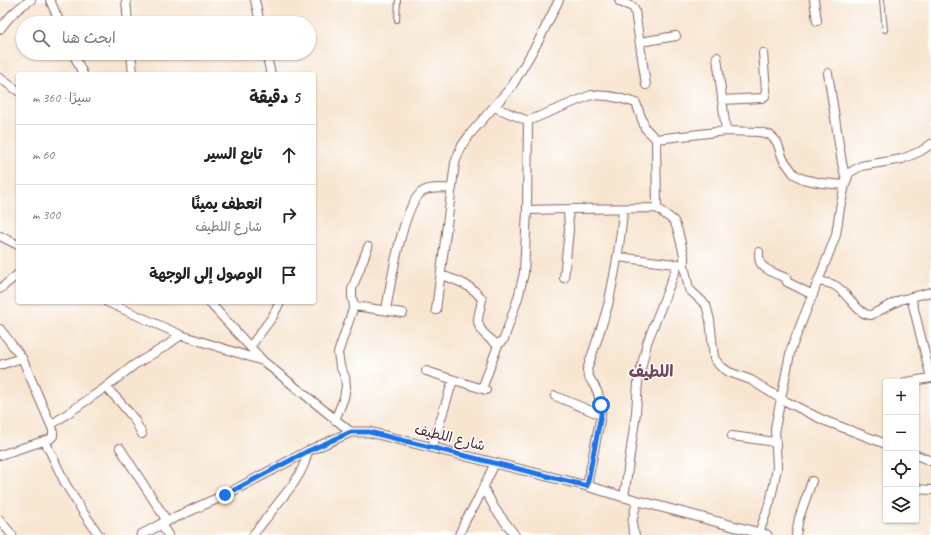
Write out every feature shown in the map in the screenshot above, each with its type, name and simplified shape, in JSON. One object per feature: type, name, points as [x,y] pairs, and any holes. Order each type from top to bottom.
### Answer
[{"type":"street","points":[[0,29],[20,7],[31,0]]},
{"type":"street","points":[[50,0],[57,16]]},
{"type":"street","points":[[126,0],[127,16]]},
{"type":"street","points":[[255,0],[258,16]]},
{"type":"street","points":[[436,310],[455,163],[461,146],[512,86],[539,40],[559,0]]},
{"type":"street","points":[[619,0],[620,2],[633,7],[635,11],[646,85]]},
{"type":"street","points":[[814,0],[817,21]]},
{"type":"street","points":[[640,42],[676,36]]},
{"type":"street","points":[[722,100],[762,98],[765,96],[766,90],[763,53]]},
{"type":"street","points":[[717,57],[726,131]]},
{"type":"street","points":[[76,60],[82,72]]},
{"type":"street","points":[[132,60],[133,72]]},
{"type":"street","points":[[267,60],[270,72]]},
{"type":"street","points":[[828,73],[846,183]]},
{"type":"street","points":[[0,78],[16,90]]},
{"type":"street","points":[[494,107],[528,121],[590,95],[608,96],[636,103],[644,128],[656,139],[657,208]]},
{"type":"street","points":[[426,371],[484,390],[498,345],[504,339],[518,298],[524,273],[527,210],[528,121]]},
{"type":"street","points":[[656,139],[726,131],[760,132],[770,135],[777,142],[783,159],[794,174],[803,179],[822,183],[846,183]]},
{"type":"street","points":[[763,534],[777,467],[775,428],[791,349],[819,281],[836,234],[840,208],[849,173],[861,166],[902,159],[921,151],[931,144]]},
{"type":"street","points":[[386,310],[398,249],[407,217],[416,198],[422,192],[429,189],[452,188]]},
{"type":"street","points":[[527,210],[657,208],[674,221],[678,231],[684,255],[681,265],[646,343],[638,382],[636,413],[624,497]]},
{"type":"street","points":[[564,278],[569,230],[568,209]]},
{"type":"street","points":[[587,486],[601,415],[601,405],[596,388],[588,376],[587,370],[607,307],[622,235],[623,209]]},
{"type":"street","points":[[0,236],[16,244]]},
{"type":"street","points":[[335,420],[344,398],[346,386],[338,353],[354,306],[352,289],[368,247]]},
{"type":"street","points":[[759,252],[759,261],[766,269],[786,278],[787,282],[813,294]]},
{"type":"street","points":[[618,257],[681,265]]},
{"type":"street","points":[[681,265],[689,289],[706,305],[710,320],[714,358],[720,366],[729,372],[751,380],[781,400],[822,420],[883,443]]},
{"type":"street","points":[[440,275],[463,283],[478,294],[482,299],[478,321],[481,330],[498,345]]},
{"type":"street","points":[[0,289],[16,276]]},
{"type":"street","points":[[819,281],[834,285],[867,316],[872,315],[900,300],[931,292]]},
{"type":"street","points":[[911,297],[931,378],[919,380]]},
{"type":"street","points":[[111,304],[181,335],[263,361]]},
{"type":"street","points":[[211,304],[263,361],[351,432]]},
{"type":"street","points":[[250,347],[273,316],[279,304]]},
{"type":"street","points":[[354,306],[403,313]]},
{"type":"street","points":[[0,329],[22,358],[53,430],[53,436],[50,439],[0,455]]},
{"type":"street","points":[[51,425],[181,335]]},
{"type":"street","points":[[0,365],[22,358]]},
{"type":"street","points":[[432,448],[453,380]]},
{"type":"street","points":[[106,387],[134,419],[142,434]]},
{"type":"street","points":[[555,396],[601,415]]},
{"type":"street","name":"شارع اللطيف","points":[[141,535],[164,522],[225,495],[308,451],[351,432],[369,432],[495,463],[587,486],[637,501],[763,534]]},
{"type":"street","points":[[732,436],[768,440],[776,443]]},
{"type":"street","points":[[45,440],[65,483],[80,509],[99,535]]},
{"type":"street","points":[[120,448],[164,522],[168,535]]},
{"type":"street","points":[[254,535],[294,483],[305,462],[308,451]]},
{"type":"street","points":[[919,456],[931,461]]},
{"type":"street","points":[[459,535],[465,521],[484,488],[495,463]]},
{"type":"street","points":[[796,535],[799,518],[812,481]]},
{"type":"street","points":[[484,488],[495,509],[514,535]]},
{"type":"street","points":[[919,489],[931,490]]},
{"type":"street","points":[[635,535],[633,533],[632,525],[637,501]]},
{"type":"street","points":[[0,520],[12,535]]},
{"type":"lane","points":[[397,20],[398,0]]},
{"type":"lane","points":[[882,0],[885,30]]},
{"type":"district","name":"اللطيف","points":[[651,371]]},
{"type":"route","points":[[225,495],[308,451],[351,432],[369,432],[587,486],[601,415],[601,405]]}]
